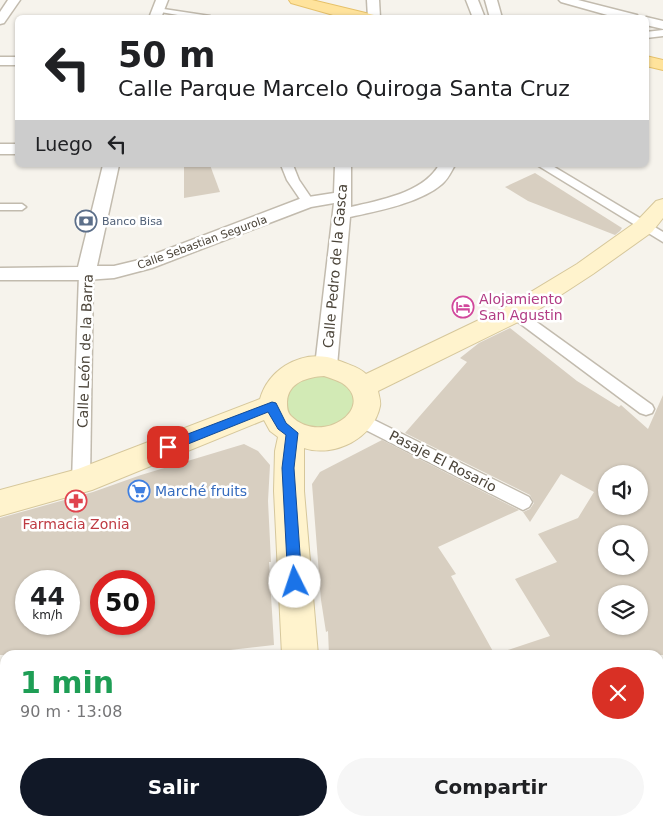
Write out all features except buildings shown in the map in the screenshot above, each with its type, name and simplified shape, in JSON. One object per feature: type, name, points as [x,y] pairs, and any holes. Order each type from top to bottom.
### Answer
[{"type":"main road","points":[[296,0],[338,15]]},
{"type":"main road","points":[[649,62],[663,65]]},
{"type":"main road","points":[[364,387],[515,313],[585,269],[654,232],[663,206]]},
{"type":"main road","points":[[326,366],[342,370],[354,377],[364,387],[367,409],[362,420],[350,431],[332,439],[311,439],[292,433],[282,426],[272,406],[277,388],[292,373],[303,369],[326,366]]},
{"type":"main road","points":[[0,503],[81,481],[272,406]]},
{"type":"main road","points":[[292,433],[288,476],[300,650]]},
{"type":"street","points":[[0,20],[14,0]]},
{"type":"street","points":[[373,0],[374,15]]},
{"type":"street","points":[[472,0],[478,15]]},
{"type":"street","points":[[490,0],[495,15]]},
{"type":"street","points":[[565,0],[622,15]]},
{"type":"street","points":[[649,22],[663,25]]},
{"type":"street","points":[[649,35],[663,33]]},
{"type":"street","points":[[0,61],[15,60]]},
{"type":"street","points":[[0,149],[15,149]]},
{"type":"street","name":"Calle León de la Barra","points":[[81,481],[86,274],[111,167]]},
{"type":"street","points":[[288,167],[293,180],[308,202]]},
{"type":"street","name":"Calle Pedro de la Gasca","points":[[326,366],[342,206],[343,167]]},
{"type":"street","name":"Calle Sebastian Segurola","points":[[0,274],[86,274],[114,272],[145,264],[308,202],[342,206],[359,211],[426,188],[440,178],[446,167]]},
{"type":"street","points":[[546,167],[654,232]]},
{"type":"street","points":[[515,313],[646,409]]},
{"type":"street","name":"Pasaje El Rosario","points":[[362,420],[523,502]]},
{"type":"lane","points":[[158,9],[193,15]]},
{"type":"lane","points":[[0,208],[22,207]]},
{"type":"green space","points":[[319,375],[339,381],[355,395],[354,413],[338,427],[302,428],[287,414],[285,396],[298,381]]},
{"type":"place","name":"Banco Bisa","points":[[86,221]]},
{"type":"place","name":"Alojamiento San Agustin","points":[[463,307]]},
{"type":"place","name":"Marché fruits","points":[[139,491]]},
{"type":"place","name":"Farmacia Zonia","points":[[76,501]]},
{"type":"route","points":[[168,447],[272,406],[282,426],[292,433],[288,468],[295,582]]}]
